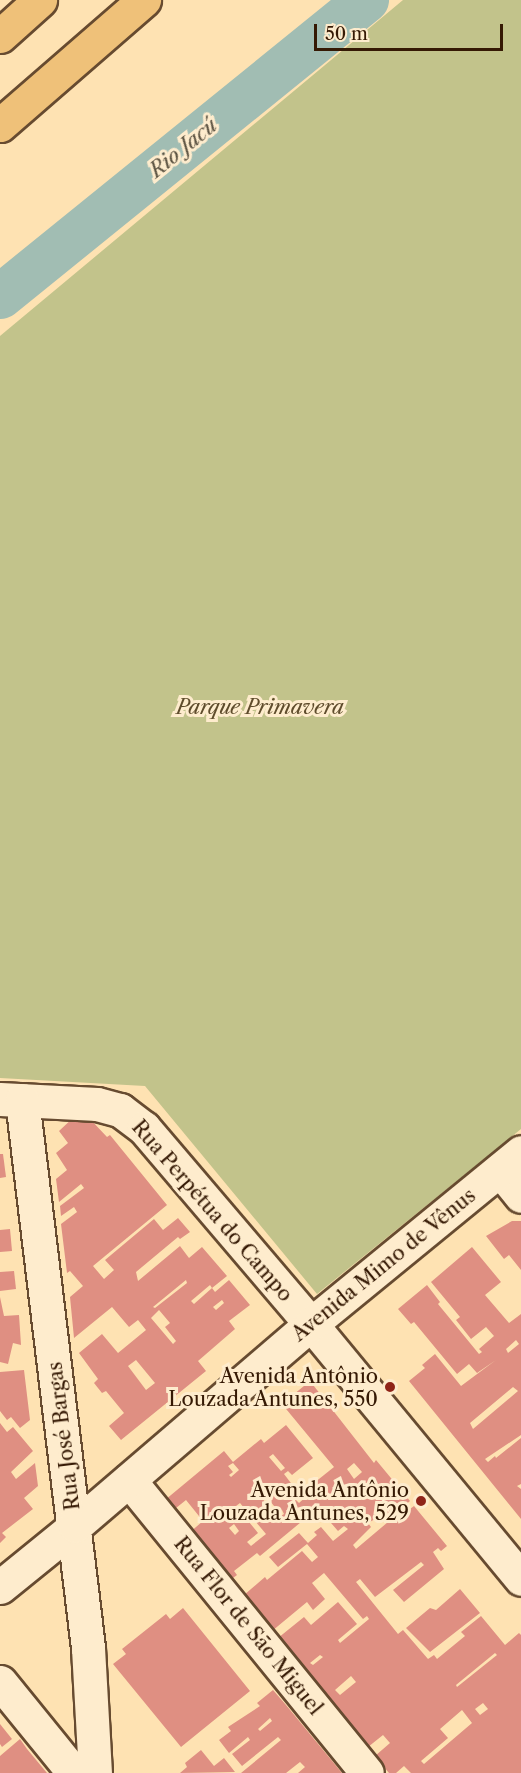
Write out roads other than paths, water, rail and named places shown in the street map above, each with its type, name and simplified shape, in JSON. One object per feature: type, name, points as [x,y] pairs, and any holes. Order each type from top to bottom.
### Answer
[{"type":"highway","points":[[0,36],[40,0]]},
{"type":"highway","points":[[0,126],[144,0]]},
{"type":"street","name":"Rua Perpétua do Campo","points":[[11,1100],[97,1104],[120,1110],[144,1128],[311,1324],[521,1579]]},
{"type":"street","name":"Rua José Bargas","points":[[11,1100],[75,1526],[88,1648],[95,1773]]},
{"type":"street","name":"Avenida Mimo de Vênus","points":[[0,1587],[75,1526],[311,1324],[511,1161]]},
{"type":"street","points":[[511,1161],[521,1196]]},
{"type":"street","name":"Rua Flor de São Miguel","points":[[129,1480],[367,1773]]},
{"type":"street","points":[[0,1682],[74,1773]]},
{"type":"waterway","name":"Rio Jacú","points":[[0,296],[366,0]]},
{"type":"place","name":"Avenida Antônio Louzada Antunes, 550","points":[[390,1387]]},
{"type":"place","name":"Avenida Antônio Louzada Antunes, 529","points":[[421,1501]]},
{"type":"park label","name":"Parque Primavera","points":[[260,707]]}]
